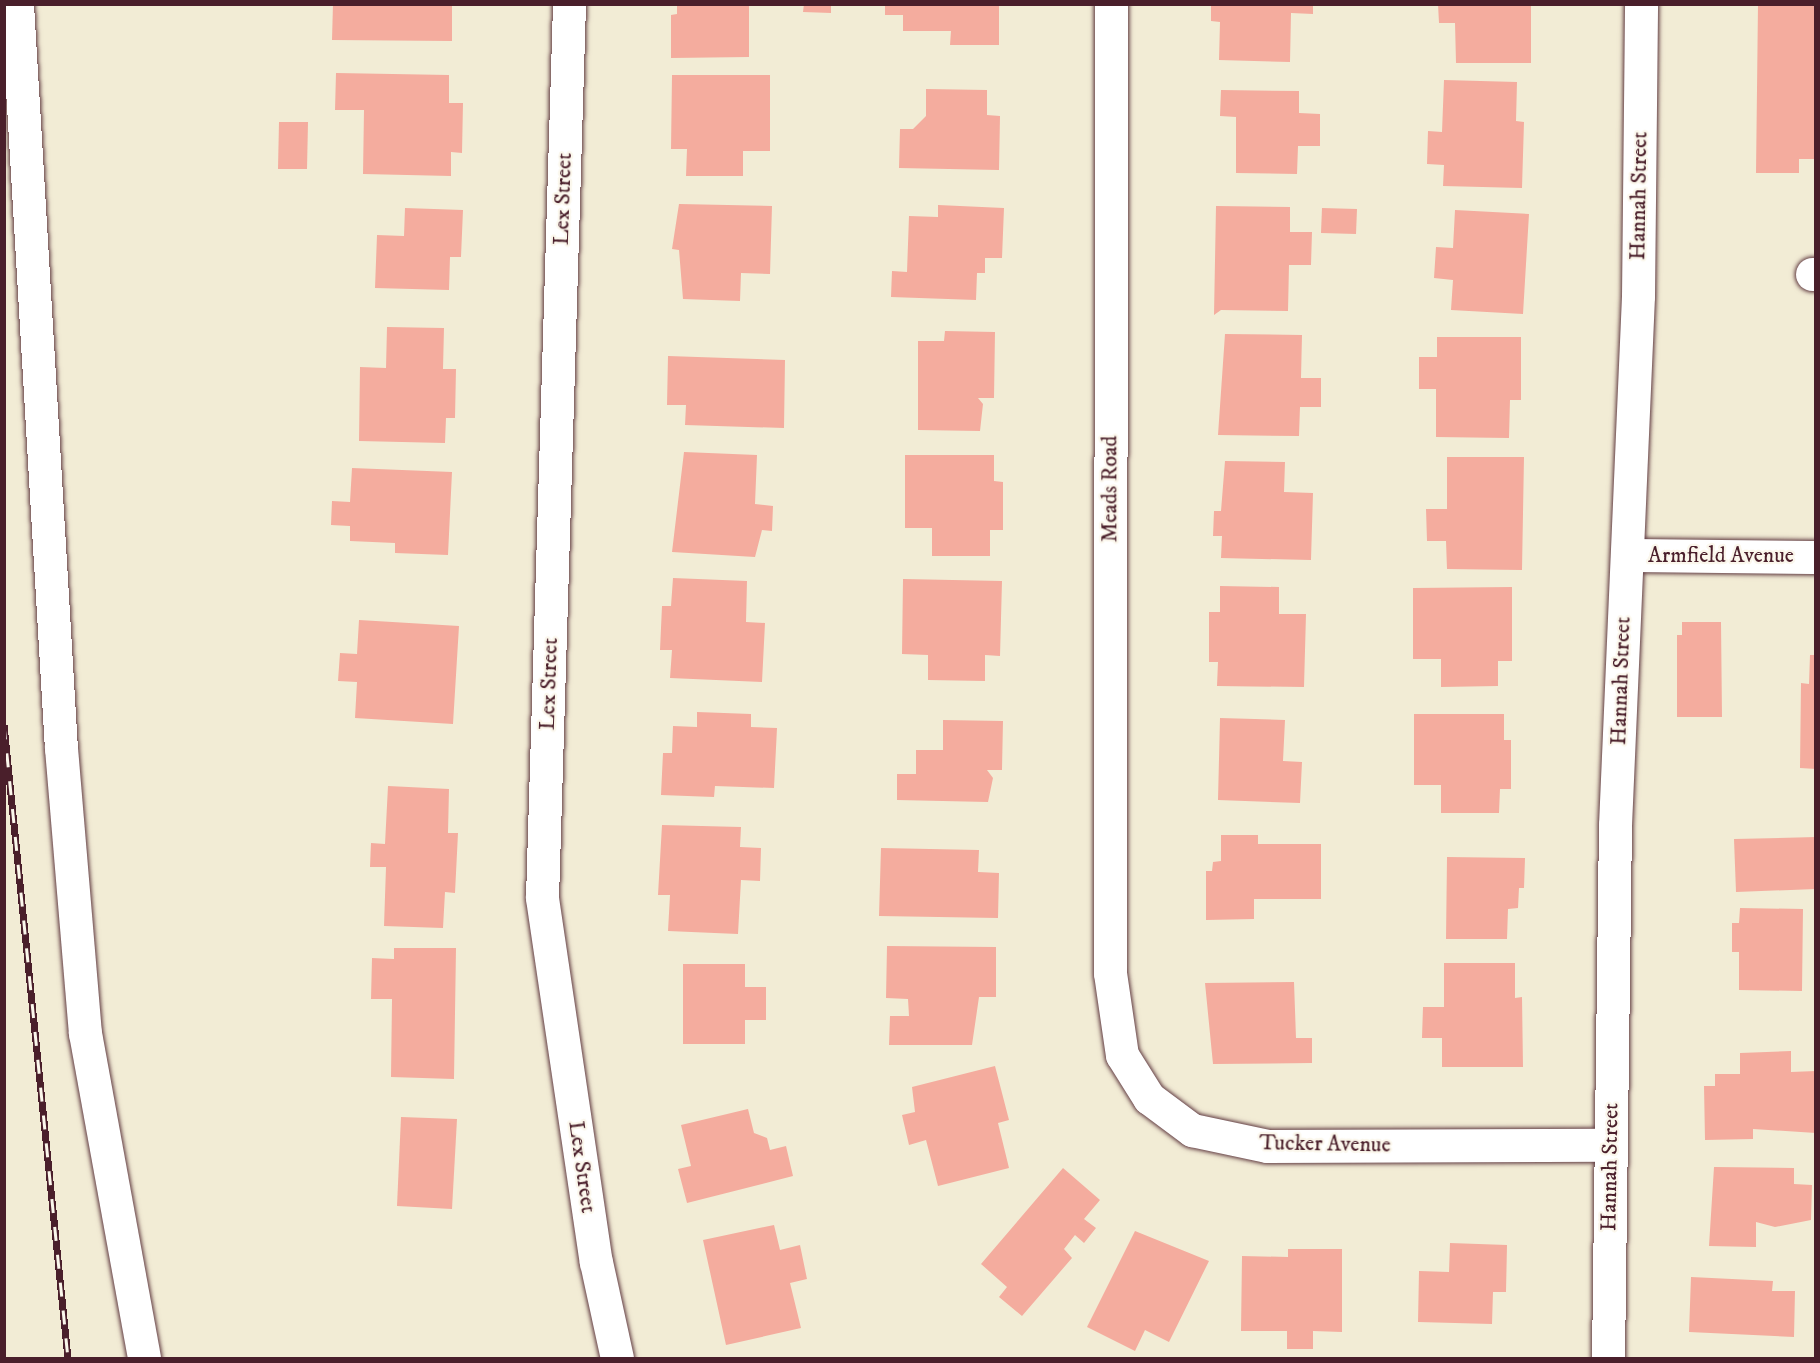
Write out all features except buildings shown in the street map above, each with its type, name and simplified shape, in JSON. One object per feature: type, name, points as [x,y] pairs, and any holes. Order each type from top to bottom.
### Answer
[{"type":"street","points":[[17,4],[61,748],[85,1033],[144,1359]]},
{"type":"street","name":"Lex Street","points":[[569,4],[542,898],[596,1262],[617,1359]]},
{"type":"street","name":"Meads Road","points":[[1110,973],[1111,4]]},
{"type":"street","name":"Hannah Street","points":[[1608,1359],[1615,825],[1638,296],[1641,4]]},
{"type":"street","name":"Armfield Avenue","points":[[1627,555],[1815,557]]},
{"type":"street","name":"Tucker Avenue","points":[[1110,973],[1122,1055],[1149,1098],[1192,1130],[1267,1146],[1611,1145]]},
{"type":"railway","points":[[4,725],[68,1358]]}]
